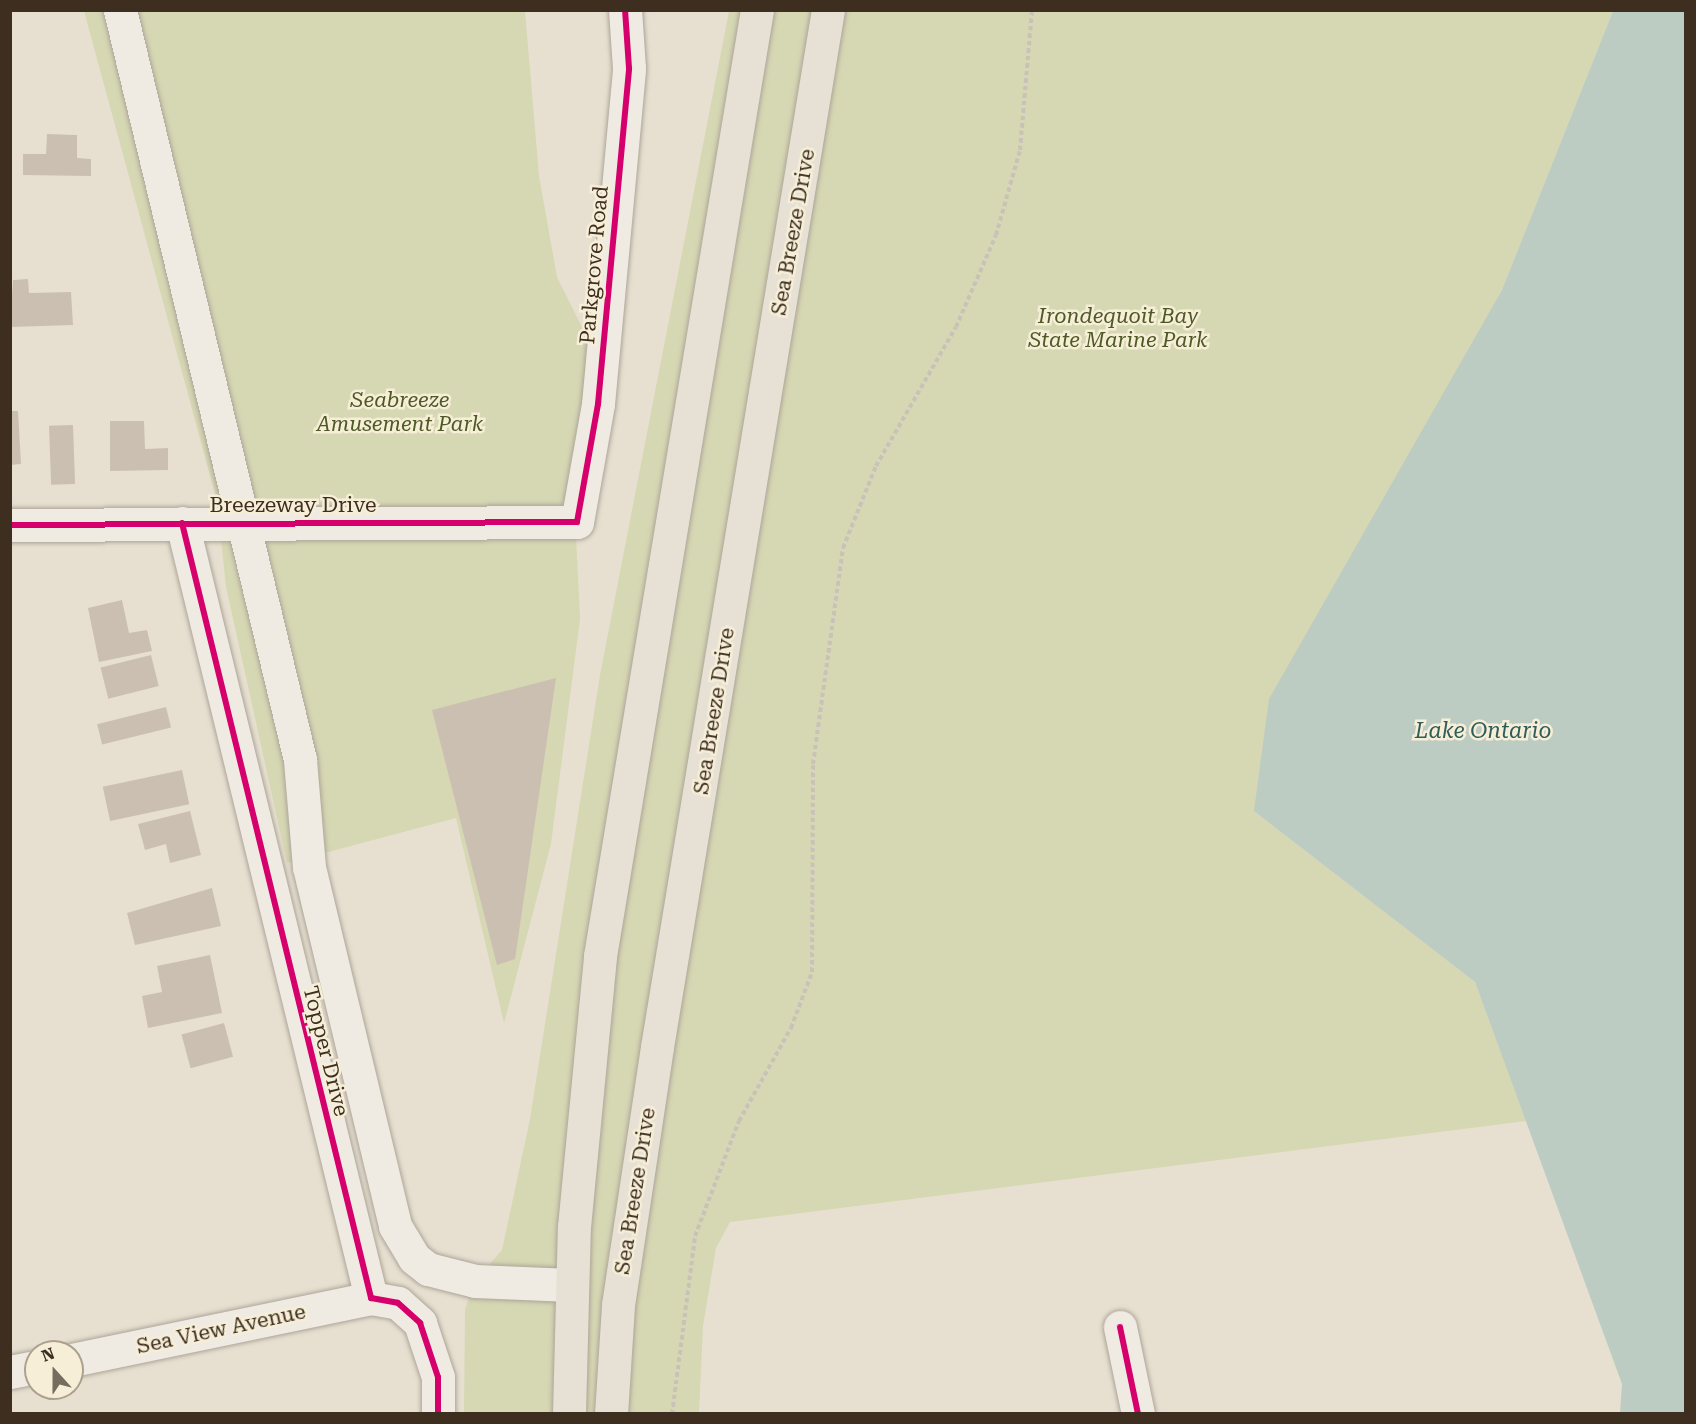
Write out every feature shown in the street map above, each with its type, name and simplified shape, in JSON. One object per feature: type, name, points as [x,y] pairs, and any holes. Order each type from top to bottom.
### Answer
[{"type":"main road","points":[[569,1413],[571,1285],[600,956],[757,10]]},
{"type":"main road","name":"Sea Breeze Drive","points":[[611,1413],[618,1305],[657,1047],[828,10]]},
{"type":"street","points":[[120,10],[300,760],[309,867],[399,1235],[414,1258],[447,1275],[571,1285]]},
{"type":"street","name":"Parkgrove Road","points":[[576,522],[598,404],[629,68],[625,10]]},
{"type":"street","name":"Breezeway Drive","points":[[10,525],[241,521],[576,522]]},
{"type":"street","name":"Topper Drive","points":[[182,523],[371,1298]]},
{"type":"street","points":[[371,1298],[398,1303],[420,1323],[438,1377],[438,1413]]},
{"type":"street","name":"Sea View Avenue","points":[[84,1358],[371,1298]]},
{"type":"street","points":[[1120,1327],[1138,1413]]},
{"type":"path","points":[[672,1413],[695,1236],[739,1121],[791,1028],[812,972],[813,764],[843,548],[876,466],[956,327],[996,235],[1020,150],[1032,10]]},
{"type":"green space","name":"Seabreeze Amusement Park","points":[[84,11],[525,11],[539,176],[557,277],[587,337],[608,399],[602,479],[575,515],[580,619],[551,844],[504,1023],[456,818],[287,863],[226,587],[217,501]]},
{"type":"green space","name":"Irondequoit Bay State Marine Park","points":[[729,11],[1613,11],[1502,290],[1254,811],[1475,982],[1526,1121],[730,1222],[716,1248],[703,1326],[699,1413],[464,1414],[465,1309],[475,1281],[502,1250],[530,1119],[600,675]]},
{"type":"water","name":"Lake Ontario","points":[[1613,11],[1685,11],[1685,1413],[1620,1413],[1622,1384],[1475,982],[1254,811],[1269,699],[1502,290]]},
{"type":"building","points":[[47,134],[77,135],[77,158],[91,159],[91,176],[23,175],[23,154],[46,154]]},
{"type":"building","points":[[28,279],[29,293],[71,292],[73,325],[10,327],[13,280]]},
{"type":"building","points":[[10,411],[18,411],[21,464],[10,465]]},
{"type":"building","points":[[110,421],[144,421],[145,449],[168,448],[168,470],[110,471]]},
{"type":"building","points":[[73,425],[75,484],[51,485],[49,426]]},
{"type":"building","points":[[122,600],[129,633],[147,630],[152,651],[99,662],[88,608]]},
{"type":"building","points":[[151,655],[159,686],[108,699],[101,668]]},
{"type":"building","points":[[556,678],[515,959],[497,965],[432,710]]},
{"type":"building","points":[[166,707],[171,727],[102,745],[97,724]]},
{"type":"building","points":[[182,770],[189,804],[110,821],[103,787]]},
{"type":"building","points":[[190,811],[201,855],[170,863],[166,844],[145,850],[138,824]]},
{"type":"building","points":[[212,888],[221,926],[135,945],[127,913]]},
{"type":"building","points":[[210,955],[222,1013],[148,1028],[142,996],[162,992],[157,966]]},
{"type":"building","points":[[224,1023],[233,1057],[191,1068],[181,1034]]},
{"type":"cycle path","points":[[10,525],[577,522],[598,404],[629,68],[625,10]]},
{"type":"cycle path","points":[[182,523],[371,1298],[398,1303],[420,1323],[438,1377],[438,1414]]},
{"type":"cycle path","points":[[1120,1327],[1138,1414]]}]
